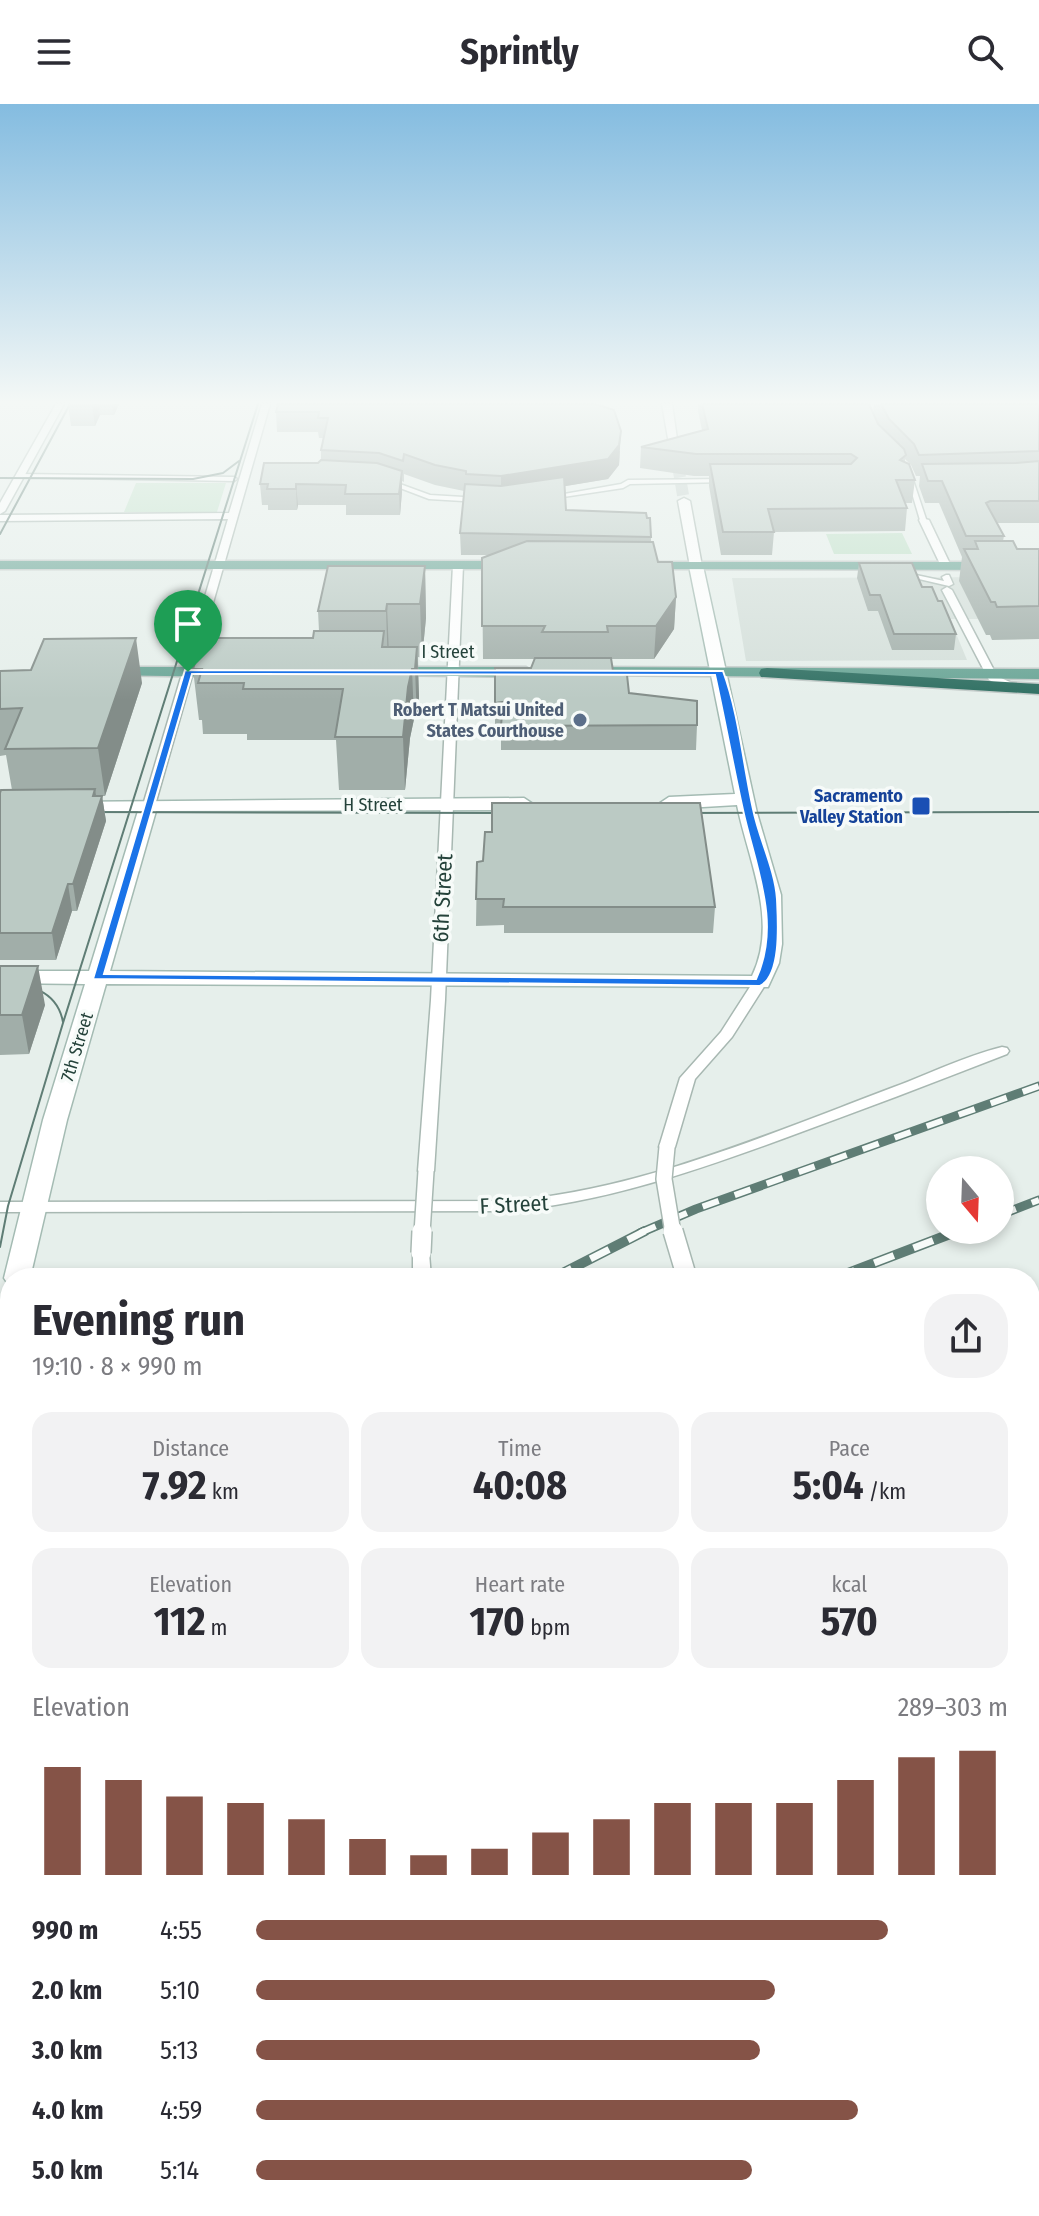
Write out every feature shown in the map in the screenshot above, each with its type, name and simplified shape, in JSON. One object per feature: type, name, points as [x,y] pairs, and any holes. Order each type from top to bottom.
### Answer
[{"type":"highway","points":[[767,673],[1039,689]]},
{"type":"main road","points":[[0,565],[525,565]]},
{"type":"main road","points":[[629,566],[696,566],[946,578],[1039,566]]},
{"type":"main road","points":[[0,977],[760,982],[769,963],[772,944],[771,895],[746,799],[696,566]]},
{"type":"main road","points":[[88,672],[241,672]]},
{"type":"main road","name":"I Street","points":[[366,672],[544,672]]},
{"type":"main road","points":[[575,672],[1039,674]]},
{"type":"main road","points":[[650,803],[716,803],[746,799]]},
{"type":"main road","name":"H Street","points":[[54,806],[542,804]]},
{"type":"main road","name":"7th Street","points":[[19,1268],[32,1206],[149,805]]},
{"type":"street","name":"7th Street","points":[[149,805],[237,503]]},
{"type":"street","points":[[684,503],[696,566]]},
{"type":"street","points":[[918,503],[946,578],[990,673],[997,681],[1010,686]]},
{"type":"street","points":[[0,518],[233,516]]},
{"type":"street","name":"6th Street","points":[[422,1268],[439,979],[458,565]]},
{"type":"street","points":[[919,577],[949,584],[946,578]]},
{"type":"street","points":[[684,1268],[662,1171],[667,1147],[688,1078],[727,1034],[760,982]]},
{"type":"street","name":"F Street","points":[[0,1207],[509,1206],[570,1201],[613,1191],[728,1153],[1002,1051]]},
{"type":"shaded area","points":[[1039,577],[1039,619],[950,619],[967,660],[746,661],[732,578]]},
{"type":"green space","points":[[128,503],[220,503],[217,512],[124,512]]},
{"type":"green space","points":[[902,533],[912,554],[834,554],[826,534]]},
{"type":"building","points":[[463,503],[566,503],[566,510],[646,513],[650,518],[651,537],[460,533]]},
{"type":"building","points":[[717,503],[905,503],[907,508],[768,509],[774,532],[723,532]]},
{"type":"building","points":[[951,503],[987,503],[1004,536],[966,536]]},
{"type":"building","points":[[527,541],[653,542],[658,562],[672,562],[676,597],[656,626],[607,626],[608,632],[542,632],[545,626],[482,626],[482,558]]},
{"type":"building","points":[[975,541],[1013,541],[1017,549],[1039,549],[1039,606],[997,607],[995,602],[991,602],[964,549],[978,549]]},
{"type":"building","points":[[859,563],[912,563],[922,587],[932,587],[938,601],[942,601],[956,634],[894,634],[880,595],[870,595]]},
{"type":"building","points":[[328,566],[425,566],[420,604],[387,604],[386,611],[318,611]]},
{"type":"building","points":[[314,631],[384,631],[382,647],[417,647],[415,669],[412,669],[408,687],[403,737],[335,737],[343,689],[243,689],[244,683],[198,683],[202,669],[193,669],[202,642],[207,642],[208,638],[313,638]]},
{"type":"building","points":[[136,638],[98,748],[5,749],[22,708],[0,709],[0,671],[31,670],[44,639]]},
{"type":"building","points":[[535,658],[611,658],[613,671],[627,675],[629,693],[697,701],[697,725],[501,726],[503,702],[495,703],[495,668],[531,668]]},
{"type":"building","points":[[95,789],[93,796],[102,796],[73,884],[68,884],[52,933],[0,933],[1,790]]},
{"type":"building","points":[[492,803],[700,803],[715,907],[503,907],[504,899],[476,899],[477,862],[483,861],[485,832],[492,832]]},
{"type":"building","points":[[0,966],[38,966],[22,1015],[0,1015]]},
{"type":"tram line","points":[[0,534],[17,503]]},
{"type":"tram line","points":[[129,812],[227,503]]},
{"type":"tram line","points":[[83,812],[129,812]]},
{"type":"tram line","points":[[0,1247],[8,1206],[129,812]]},
{"type":"tram line","points":[[129,812],[515,813]]},
{"type":"tram line","points":[[679,813],[1039,812]]},
{"type":"tram line","points":[[0,983],[40,991],[55,1003],[63,1022]]},
{"type":"railway","points":[[640,1233],[696,1209],[1039,1086]]},
{"type":"railway","points":[[1014,1210],[1039,1200]]},
{"type":"railway","points":[[573,1268],[645,1231]]},
{"type":"railway","points":[[861,1268],[926,1243]]},
{"type":"place","name":"Robert T Matsui United States Courthouse","points":[[580,720]]},
{"type":"place","name":"Sacramento Valley Station","points":[[921,806]]},
{"type":"route","points":[[188,672],[719,673],[748,813],[771,895],[772,944],[769,963],[760,982],[97,977],[188,672]]}]
